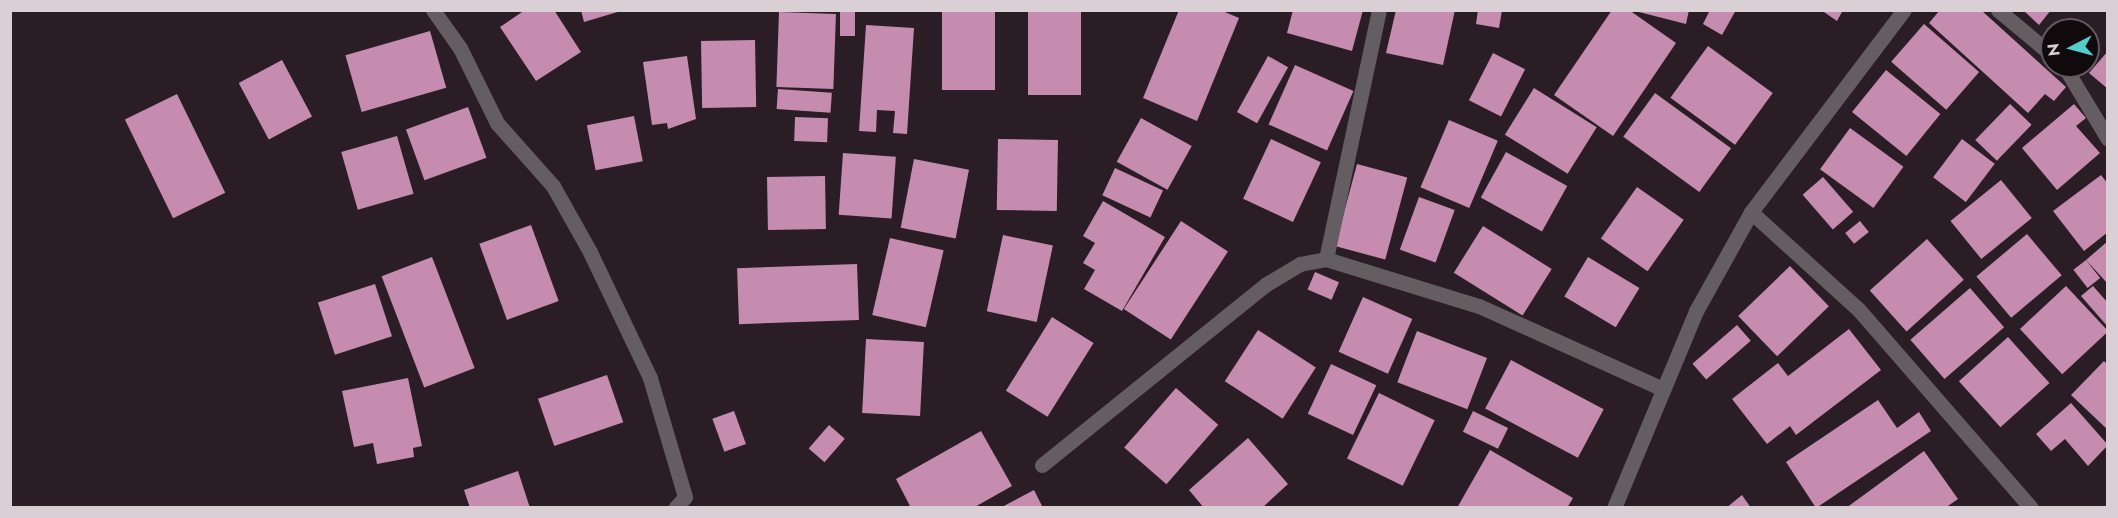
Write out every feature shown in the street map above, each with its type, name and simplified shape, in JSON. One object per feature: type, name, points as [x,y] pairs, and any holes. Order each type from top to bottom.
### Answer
[{"type":"street","points":[[433,10],[460,48],[497,123],[553,186],[590,252],[650,378],[685,497],[675,507]]},
{"type":"street","points":[[1326,259],[1379,10]]},
{"type":"street","points":[[1614,507],[1696,311],[1750,212],[1904,10]]},
{"type":"street","points":[[1998,10],[2040,45]]},
{"type":"street","points":[[2071,78],[2108,139]]},
{"type":"street","points":[[1750,212],[1859,310],[2031,507]]},
{"type":"street","points":[[1042,465],[1265,285],[1300,264],[1326,259],[1479,306],[1663,389]]},
{"type":"building","points":[[525,10],[554,10],[581,52],[536,81],[500,27]]},
{"type":"building","points":[[581,10],[621,10],[621,11],[584,22]]},
{"type":"building","points":[[942,10],[995,10],[995,90],[942,90]]},
{"type":"building","points":[[1028,10],[1081,10],[1081,95],[1028,95]]},
{"type":"building","points":[[1179,10],[1220,10],[1239,18],[1197,121],[1143,98]]},
{"type":"building","points":[[1293,10],[1363,10],[1352,51],[1287,33]]},
{"type":"building","points":[[1396,10],[1455,10],[1443,65],[1386,53]]},
{"type":"building","points":[[1478,10],[1502,10],[1499,28],[1476,24]]},
{"type":"building","points":[[1612,10],[1629,10],[1676,43],[1613,136],[1554,95]]},
{"type":"building","points":[[1631,10],[1689,10],[1686,24]]},
{"type":"building","points":[[1710,10],[1736,10],[1722,35],[1703,24]]},
{"type":"building","points":[[1821,10],[1843,10],[1837,21]]},
{"type":"building","points":[[1940,10],[1981,10],[2040,63],[2040,78],[2056,78],[2066,87],[2054,101],[2045,94],[2028,113],[1929,23]]},
{"type":"building","points":[[2023,10],[2051,10],[2045,18],[2040,18],[2039,25]]},
{"type":"building","points":[[840,11],[855,11],[855,36],[840,36]]},
{"type":"building","points":[[779,12],[836,14],[833,89],[776,87]]},
{"type":"building","points":[[1924,24],[1979,72],[1946,110],[1891,62]]},
{"type":"building","points":[[866,25],[914,28],[907,134],[893,133],[895,111],[877,110],[876,132],[859,131]]},
{"type":"building","points":[[430,31],[446,88],[362,112],[345,55]]},
{"type":"building","points":[[755,40],[756,107],[702,108],[701,41]]},
{"type":"building","points":[[1708,46],[1773,93],[1735,145],[1670,98]]},
{"type":"building","points":[[2108,51],[2108,89],[2095,78],[2100,78],[2100,60]]},
{"type":"building","points":[[1493,53],[1525,69],[1501,117],[1469,100]]},
{"type":"building","points":[[687,56],[696,119],[668,129],[667,123],[652,125],[643,62]]},
{"type":"building","points":[[1268,56],[1288,67],[1257,123],[1237,112]]},
{"type":"building","points":[[282,60],[312,117],[269,140],[239,83]]},
{"type":"building","points":[[1295,65],[1353,91],[1327,150],[1269,124]]},
{"type":"building","points":[[1886,70],[1940,114],[1906,156],[1852,112]]},
{"type":"building","points":[[1534,88],[1597,127],[1568,174],[1505,135]]},
{"type":"building","points":[[778,89],[832,93],[830,113],[777,109]]},
{"type":"building","points":[[1655,93],[1731,148],[1699,192],[1623,137]]},
{"type":"building","points":[[177,94],[225,193],[173,218],[125,119]]},
{"type":"building","points":[[2010,104],[2032,125],[1997,161],[1975,140]]},
{"type":"building","points":[[2074,104],[2086,118],[2076,126],[2100,153],[2057,190],[2022,148]]},
{"type":"building","points":[[468,107],[486,158],[424,180],[406,130]]},
{"type":"building","points":[[634,116],[643,161],[596,170],[587,125]]},
{"type":"building","points":[[795,117],[828,118],[827,142],[794,141]]},
{"type":"building","points":[[1141,118],[1192,146],[1167,190],[1117,162]]},
{"type":"building","points":[[1449,120],[1498,141],[1469,208],[1420,187]]},
{"type":"building","points":[[1850,128],[1903,167],[1873,208],[1820,169]]},
{"type":"building","points":[[397,136],[414,194],[358,210],[341,152]]},
{"type":"building","points":[[998,139],[1058,140],[1057,211],[997,210]]},
{"type":"building","points":[[1271,139],[1321,162],[1293,222],[1243,199]]},
{"type":"building","points":[[1962,139],[1995,164],[1966,202],[1933,177]]},
{"type":"building","points":[[1506,152],[1567,186],[1542,231],[1481,197]]},
{"type":"building","points":[[843,153],[896,157],[892,219],[839,215]]},
{"type":"building","points":[[914,159],[969,170],[956,238],[901,228]]},
{"type":"building","points":[[1357,164],[1407,177],[1385,260],[1335,246]]},
{"type":"building","points":[[1115,168],[1163,190],[1150,218],[1102,195]]},
{"type":"building","points":[[2101,175],[2108,184],[2108,232],[2084,251],[2053,211]]},
{"type":"building","points":[[825,176],[826,229],[768,230],[767,177]]},
{"type":"building","points":[[1823,177],[1853,212],[1833,229],[1803,195]]},
{"type":"building","points":[[2001,180],[2032,218],[1981,259],[1950,221]]},
{"type":"building","points":[[1637,187],[1684,220],[1648,271],[1601,239]]},
{"type":"building","points":[[1419,197],[1455,210],[1436,263],[1400,250]]},
{"type":"building","points":[[1103,201],[1165,237],[1122,311],[1084,289],[1095,270],[1083,263],[1095,243],[1083,236]]},
{"type":"building","points":[[1181,221],[1228,251],[1171,340],[1124,309]]},
{"type":"building","points":[[1860,221],[1869,232],[1854,244],[1845,233]]},
{"type":"building","points":[[531,225],[559,301],[507,320],[479,244]]},
{"type":"building","points":[[1483,226],[1552,269],[1523,316],[1454,273]]},
{"type":"building","points":[[2027,234],[2062,275],[2011,318],[1976,276]]},
{"type":"building","points":[[1003,235],[1053,246],[1037,322],[987,311]]},
{"type":"building","points":[[890,238],[944,250],[926,327],[872,315]]},
{"type":"building","points":[[1927,239],[1964,280],[1907,331],[1870,291]]},
{"type":"building","points":[[2108,241],[2108,284],[2086,260]]},
{"type":"building","points":[[432,257],[475,368],[424,387],[382,276]]},
{"type":"building","points":[[1588,257],[1639,288],[1616,327],[1564,296]]},
{"type":"building","points":[[2086,260],[2100,278],[2088,288],[2073,270]]},
{"type":"building","points":[[857,264],[859,320],[739,324],[737,268]]},
{"type":"building","points":[[1790,266],[1829,306],[1777,356],[1738,316]]},
{"type":"building","points":[[1315,272],[1339,282],[1332,300],[1308,289]]},
{"type":"building","points":[[375,284],[392,336],[335,355],[318,303]]},
{"type":"building","points":[[2066,286],[2108,332],[2062,374],[2020,329]]},
{"type":"building","points":[[2093,286],[2108,303],[2108,327],[2081,296]]},
{"type":"building","points":[[1970,288],[2004,327],[1944,379],[1910,340]]},
{"type":"building","points":[[1363,297],[1412,319],[1388,374],[1339,352]]},
{"type":"building","points":[[1052,317],[1094,343],[1047,417],[1006,391]]},
{"type":"building","points":[[1737,325],[1751,341],[1706,380],[1692,364]]},
{"type":"building","points":[[1849,329],[1881,370],[1796,435],[1790,426],[1767,444],[1732,399],[1778,363],[1788,376]]},
{"type":"building","points":[[1258,330],[1316,368],[1283,419],[1225,381]]},
{"type":"building","points":[[1417,331],[1487,358],[1467,409],[1397,382]]},
{"type":"building","points":[[2008,337],[2049,383],[2000,427],[1959,381]]},
{"type":"building","points":[[866,339],[924,342],[920,416],[862,413]]},
{"type":"building","points":[[1511,360],[1604,409],[1578,458],[1485,409]]},
{"type":"building","points":[[2104,361],[2108,365],[2108,430],[2071,395]]},
{"type":"building","points":[[1331,364],[1376,385],[1353,435],[1308,414]]},
{"type":"building","points":[[607,375],[623,422],[554,446],[538,399]]},
{"type":"building","points":[[408,378],[422,446],[413,448],[414,457],[377,464],[373,443],[354,447],[342,391]]},
{"type":"building","points":[[1176,388],[1218,425],[1166,484],[1124,448]]},
{"type":"building","points":[[1379,393],[1435,420],[1403,486],[1347,459]]},
{"type":"building","points":[[1878,400],[1897,428],[1919,412],[1931,431],[1816,508],[1786,462]]},
{"type":"building","points":[[2071,403],[2108,445],[2088,466],[2065,439],[2051,451],[2036,434]]},
{"type":"building","points":[[734,411],[746,444],[724,452],[712,419]]},
{"type":"building","points":[[1473,411],[1508,428],[1498,449],[1463,432]]},
{"type":"building","points":[[829,425],[845,439],[825,462],[809,448]]},
{"type":"building","points":[[981,431],[1012,486],[973,508],[911,508],[896,479]]},
{"type":"building","points":[[1248,438],[1288,484],[1262,508],[1204,508],[1189,490]]},
{"type":"building","points":[[1490,450],[1573,498],[1567,508],[1457,508]]},
{"type":"building","points":[[1924,451],[1958,499],[1945,508],[1846,508]]},
{"type":"building","points":[[518,471],[530,508],[470,508],[464,490]]},
{"type":"building","points":[[1034,490],[1043,508],[1000,508]]},
{"type":"building","points":[[1742,495],[1751,508],[1726,508]]}]
